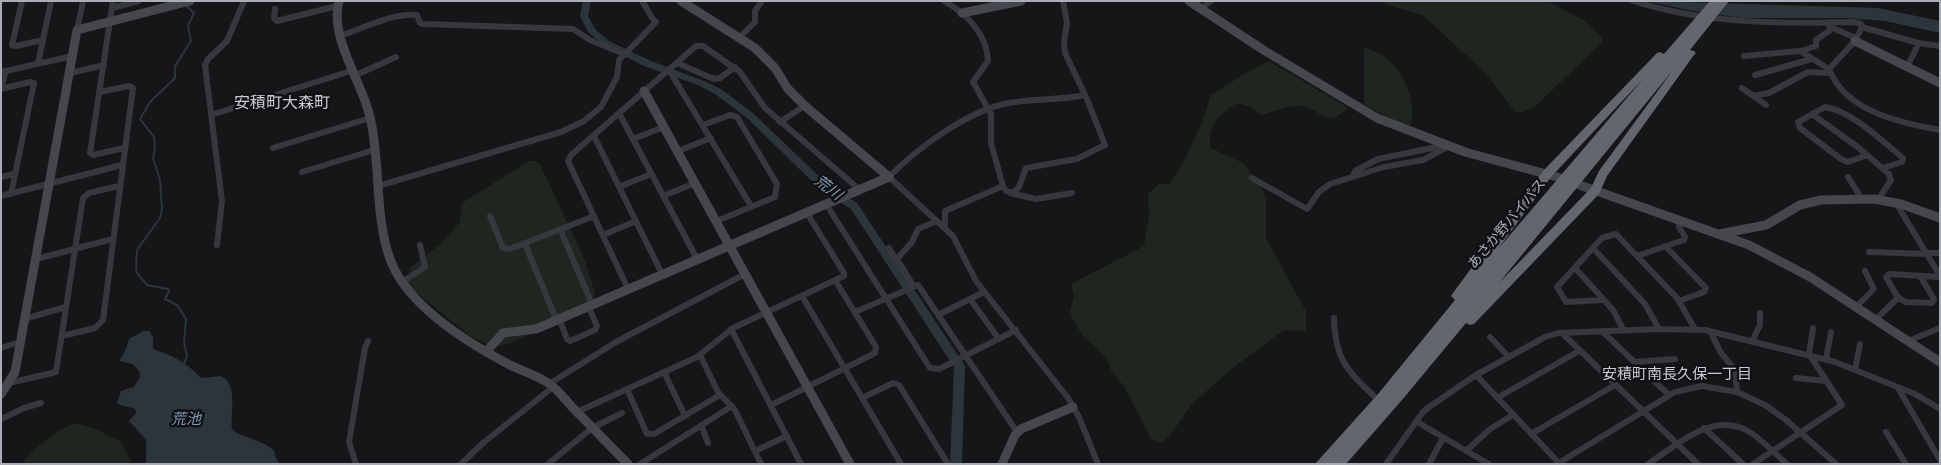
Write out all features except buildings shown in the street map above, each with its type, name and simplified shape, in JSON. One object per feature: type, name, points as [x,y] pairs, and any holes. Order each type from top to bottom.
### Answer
[{"type":"highway","name":"あさか野バイパス","points":[[1321,464],[1339,447],[1379,401],[1477,282],[1701,19],[1725,1]]},
{"type":"highway","name":"あさか野バイパス","points":[[1337,464],[1398,396],[1713,3]]},
{"type":"highway","points":[[1424,348],[1457,296],[1552,176],[1701,19]]},
{"type":"highway","points":[[1398,396],[1595,191],[1603,174],[1701,39],[1701,19]]},
{"type":"street","points":[[22,1],[12,45],[16,46],[43,40]]},
{"type":"street","points":[[38,64],[51,1]]},
{"type":"street","points":[[1,394],[15,372],[83,1]]},
{"type":"street","points":[[114,1],[90,153],[94,155],[124,148]]},
{"type":"street","points":[[112,8],[139,1]]},
{"type":"street","points":[[77,30],[190,1]]},
{"type":"street","points":[[218,246],[222,201],[205,65],[208,59],[227,41],[244,1]]},
{"type":"street","points":[[378,186],[575,127],[592,116],[603,103],[617,76],[618,63],[624,54],[656,21],[649,16],[647,8],[642,1]]},
{"type":"street","points":[[681,1],[755,48],[775,68],[788,89],[804,106],[841,135],[945,228],[954,239],[976,281],[1050,374],[1073,407],[1098,464]]},
{"type":"street","points":[[944,1],[956,7],[962,13],[980,34],[986,48],[988,61],[973,82],[991,114],[991,143],[1006,192],[1019,197],[1036,199],[1072,193]]},
{"type":"street","points":[[962,13],[1021,1]]},
{"type":"street","points":[[1010,193],[1017,189],[1024,170],[1027,168],[1074,160],[1105,144],[1064,51],[1067,22],[1063,1]]},
{"type":"street","points":[[1189,1],[1265,51],[1377,118],[1482,158],[1552,176],[1679,220],[1779,260],[1856,307],[1940,362]]},
{"type":"street","points":[[1200,9],[1211,1]]},
{"type":"street","points":[[1633,1],[1687,15],[1721,21],[1830,25],[1854,22],[1861,24],[1862,27],[1919,43],[1940,46]]},
{"type":"street","points":[[740,37],[756,20],[757,15],[755,11],[761,2]]},
{"type":"street","points":[[275,8],[274,18],[277,21],[338,4],[343,52],[370,118],[386,246],[402,282],[412,296],[426,310],[486,352],[538,376],[551,385],[628,464]]},
{"type":"street","points":[[340,36],[393,18],[414,14],[418,15],[421,23],[424,24],[573,29],[590,40],[624,54]]},
{"type":"street","points":[[1830,25],[1855,40],[1940,83]]},
{"type":"street","points":[[1744,56],[1802,52],[1816,46],[1816,40],[1828,32],[1830,25]]},
{"type":"street","points":[[1753,96],[1769,92],[1808,72],[1829,71],[1855,40],[1862,27]]},
{"type":"street","points":[[1907,67],[1919,43]]},
{"type":"street","points":[[628,289],[568,162],[571,156],[696,46],[702,45],[735,67],[746,80],[760,103],[860,190]]},
{"type":"street","points":[[1802,52],[1829,71],[1835,86],[1844,96],[1897,122],[1918,128],[1940,130]]},
{"type":"street","points":[[11,194],[34,83],[30,82],[1,88],[4,72],[72,56]]},
{"type":"street","points":[[211,115],[352,74],[396,57]]},
{"type":"street","points":[[1755,74],[1812,59]]},
{"type":"street","points":[[676,63],[714,79],[720,78],[735,67]]},
{"type":"street","points":[[70,73],[104,65]]},
{"type":"street","points":[[669,70],[751,206]]},
{"type":"street","points":[[62,336],[94,328],[103,320],[133,88],[129,86],[100,92]]},
{"type":"street","points":[[1742,88],[1766,105]]},
{"type":"street","points":[[644,91],[850,464]]},
{"type":"street","points":[[486,352],[503,333],[528,331],[889,177],[914,153],[989,108],[1010,103],[1062,100],[1084,95]]},
{"type":"street","points":[[780,122],[804,106]]},
{"type":"street","points":[[1867,155],[1848,162],[1840,159],[1798,126],[1798,122],[1824,107],[1830,108],[1862,126],[1903,158],[1902,162],[1882,168]]},
{"type":"street","points":[[619,113],[697,259]]},
{"type":"street","points":[[1812,114],[1882,168],[1891,180],[1878,200]]},
{"type":"street","points":[[703,125],[729,115],[737,117],[777,183],[775,197],[717,221]]},
{"type":"street","points":[[273,148],[370,118]]},
{"type":"street","points":[[633,140],[664,127]]},
{"type":"street","points":[[594,136],[662,274]]},
{"type":"street","points":[[678,151],[711,138]]},
{"type":"street","points":[[1252,178],[1305,209],[1327,185],[1384,167],[1424,160],[1445,145]]},
{"type":"street","points":[[1353,177],[1355,171],[1368,163],[1445,145]]},
{"type":"street","points":[[302,172],[374,150]]},
{"type":"street","points":[[1,196],[122,165]]},
{"type":"street","points":[[1,177],[14,174]]},
{"type":"street","points":[[619,187],[651,174]]},
{"type":"street","points":[[1848,177],[1862,199]]},
{"type":"street","points":[[663,196],[696,183]]},
{"type":"street","points":[[9,383],[56,372],[83,198],[89,193],[119,186]]},
{"type":"street","points":[[945,228],[945,212],[1003,186]]},
{"type":"street","points":[[1718,234],[1766,225],[1810,202],[1878,200],[1896,203],[1940,218]]},
{"type":"street","points":[[1896,203],[1940,276]]},
{"type":"street","points":[[826,204],[930,367],[939,369],[1016,330]]},
{"type":"street","points":[[577,412],[700,355],[731,329],[844,276],[844,273],[807,213]]},
{"type":"street","points":[[490,216],[503,248],[511,249],[594,216]]},
{"type":"street","points":[[1637,256],[1683,240],[1685,238],[1679,227],[1679,220]]},
{"type":"street","points":[[603,235],[636,221]]},
{"type":"street","points":[[896,261],[912,242],[918,229],[937,221]]},
{"type":"street","points":[[525,244],[557,319],[567,339],[570,341],[595,330],[598,326],[560,229]]},
{"type":"street","points":[[1604,300],[1566,302],[1557,287],[1602,238],[1616,234],[1679,301],[1695,329]]},
{"type":"street","points":[[36,259],[113,239]]},
{"type":"street","points":[[402,282],[425,267],[420,245]]},
{"type":"street","points":[[1665,246],[1706,288],[1704,292],[1679,301]]},
{"type":"street","points":[[889,248],[913,285]]},
{"type":"street","points":[[1593,248],[1645,304],[1659,329]]},
{"type":"street","points":[[1869,252],[1940,253]]},
{"type":"street","points":[[1575,268],[1613,310],[1624,331]]},
{"type":"street","points":[[1856,307],[1874,289],[1864,272]]},
{"type":"street","points":[[461,464],[551,385],[616,342],[745,274]]},
{"type":"street","points":[[1920,276],[1934,299],[1932,303],[1905,302],[1898,297],[1886,276],[1889,274],[1940,276]]},
{"type":"street","points":[[771,404],[874,354],[877,348],[835,280]]},
{"type":"street","points":[[855,312],[913,285],[918,285],[1017,432]]},
{"type":"street","points":[[938,315],[984,292]]},
{"type":"street","points":[[802,296],[901,464]]},
{"type":"street","points":[[1875,320],[1898,297]]},
{"type":"street","points":[[970,298],[999,339]]},
{"type":"street","points":[[24,319],[66,307]]},
{"type":"street","points":[[1752,341],[1760,325],[1760,313]]},
{"type":"street","points":[[1334,318],[1333,332],[1335,349],[1338,355],[1350,372],[1379,401]]},
{"type":"street","points":[[1753,464],[1842,405],[1810,355],[1813,328]]},
{"type":"street","points":[[1908,341],[1940,328]]},
{"type":"street","points":[[731,329],[801,464]]},
{"type":"street","points":[[1386,464],[1426,410],[1476,375],[1545,337],[1562,333],[1659,329],[1710,331],[1826,359],[1921,397],[1940,410]]},
{"type":"street","points":[[1710,331],[1720,353],[1735,370],[1737,392]]},
{"type":"street","points":[[1603,332],[1669,395]]},
{"type":"street","points":[[1826,359],[1831,332]]},
{"type":"street","points":[[1562,333],[1698,464]]},
{"type":"street","points":[[1490,337],[1509,357]]},
{"type":"street","points":[[356,464],[349,442],[365,348],[368,341]]},
{"type":"street","points":[[1,348],[20,342]]},
{"type":"street","points":[[1855,370],[1860,344]]},
{"type":"street","points":[[1497,398],[1580,351]]},
{"type":"street","points":[[700,355],[720,395],[732,406],[761,464]]},
{"type":"street","points":[[1634,362],[1675,359]]},
{"type":"street","points":[[664,372],[685,416]]},
{"type":"street","points":[[1476,375],[1559,463],[1669,395],[1687,388],[1702,386],[1737,392],[1770,408],[1836,464]]},
{"type":"street","points":[[1796,378],[1827,381]]},
{"type":"street","points":[[862,398],[893,383],[899,385],[948,464]]},
{"type":"street","points":[[1531,434],[1615,385]]},
{"type":"street","points":[[1898,387],[1940,460]]},
{"type":"street","points":[[627,389],[646,434],[654,434],[720,395]]},
{"type":"street","points":[[1,419],[24,408],[41,403]]},
{"type":"street","points":[[640,464],[702,427],[732,406]]},
{"type":"street","points":[[1005,463],[1017,432],[1024,427],[1073,407]]},
{"type":"street","points":[[548,464],[592,428],[622,413]]},
{"type":"street","points":[[1466,451],[1490,429],[1513,415]]},
{"type":"street","points":[[1417,422],[1466,451],[1479,461],[1489,464]]},
{"type":"street","points":[[1651,463],[1704,428],[1715,424],[1734,425],[1750,432],[1787,464]]},
{"type":"street","points":[[702,427],[708,443]]},
{"type":"street","points":[[1704,428],[1743,464]]},
{"type":"street","points":[[1886,432],[1906,464]]},
{"type":"street","points":[[755,451],[786,436]]},
{"type":"street","points":[[1429,464],[1443,438]]},
{"type":"shaded area","points":[[1376,1],[1547,1],[1583,20],[1602,37],[1602,42],[1537,105],[1521,113],[1515,111],[1484,72],[1424,16]]},
{"type":"shaded area","points":[[1364,48],[1386,58],[1402,77],[1411,101],[1411,125],[1399,123],[1364,104]]},
{"type":"shaded area","points":[[1269,61],[1348,108],[1333,118],[1328,118],[1307,107],[1299,106],[1261,115],[1248,106],[1237,103],[1220,116],[1211,134],[1211,148],[1243,163],[1261,186],[1266,198],[1266,238],[1306,311],[1306,331],[1284,330],[1234,367],[1193,403],[1171,434],[1162,443],[1151,439],[1125,388],[1111,370],[1106,357],[1083,336],[1072,319],[1070,311],[1074,296],[1071,284],[1144,246],[1149,218],[1148,194],[1159,184],[1170,184],[1185,159],[1203,120],[1211,95]]},
{"type":"shaded area","points":[[529,161],[535,161],[540,164],[584,258],[595,295],[591,304],[581,312],[510,343],[492,347],[469,335],[406,284],[410,268],[440,244],[460,222],[462,203]]},
{"type":"shaded area","points":[[75,423],[93,428],[121,442],[132,464],[21,464],[46,440]]},
{"type":"water","points":[[1646,1],[1878,8],[1940,21],[1940,33],[1885,21],[1847,18],[1741,18]]},
{"type":"water","name":"荒池","points":[[143,331],[149,331],[153,337],[154,349],[179,360],[201,378],[220,376],[226,379],[232,397],[232,429],[274,450],[279,464],[146,464],[146,440],[129,421],[136,413],[136,410],[117,403],[121,391],[134,387],[140,377],[139,371],[133,364],[119,361],[129,339]]},
{"type":"waterway","name":"荒川","points":[[587,1],[584,16],[591,30],[606,43],[647,64],[701,83],[718,92],[750,116],[825,188],[854,206],[960,366],[956,464]]},
{"type":"waterway","points":[[184,364],[187,356],[184,343],[186,319],[177,305],[165,299],[169,291],[168,289],[147,285],[137,273],[136,268],[137,250],[160,218],[162,208],[160,180],[153,158],[155,149],[154,137],[140,119],[150,102],[175,78],[175,66],[191,41],[188,26],[194,13],[187,6]]},
{"type":"district","name":"安積町大森町","points":[[282,103]]},
{"type":"district","name":"安積町南長久保一丁目","points":[[1677,375]]}]
